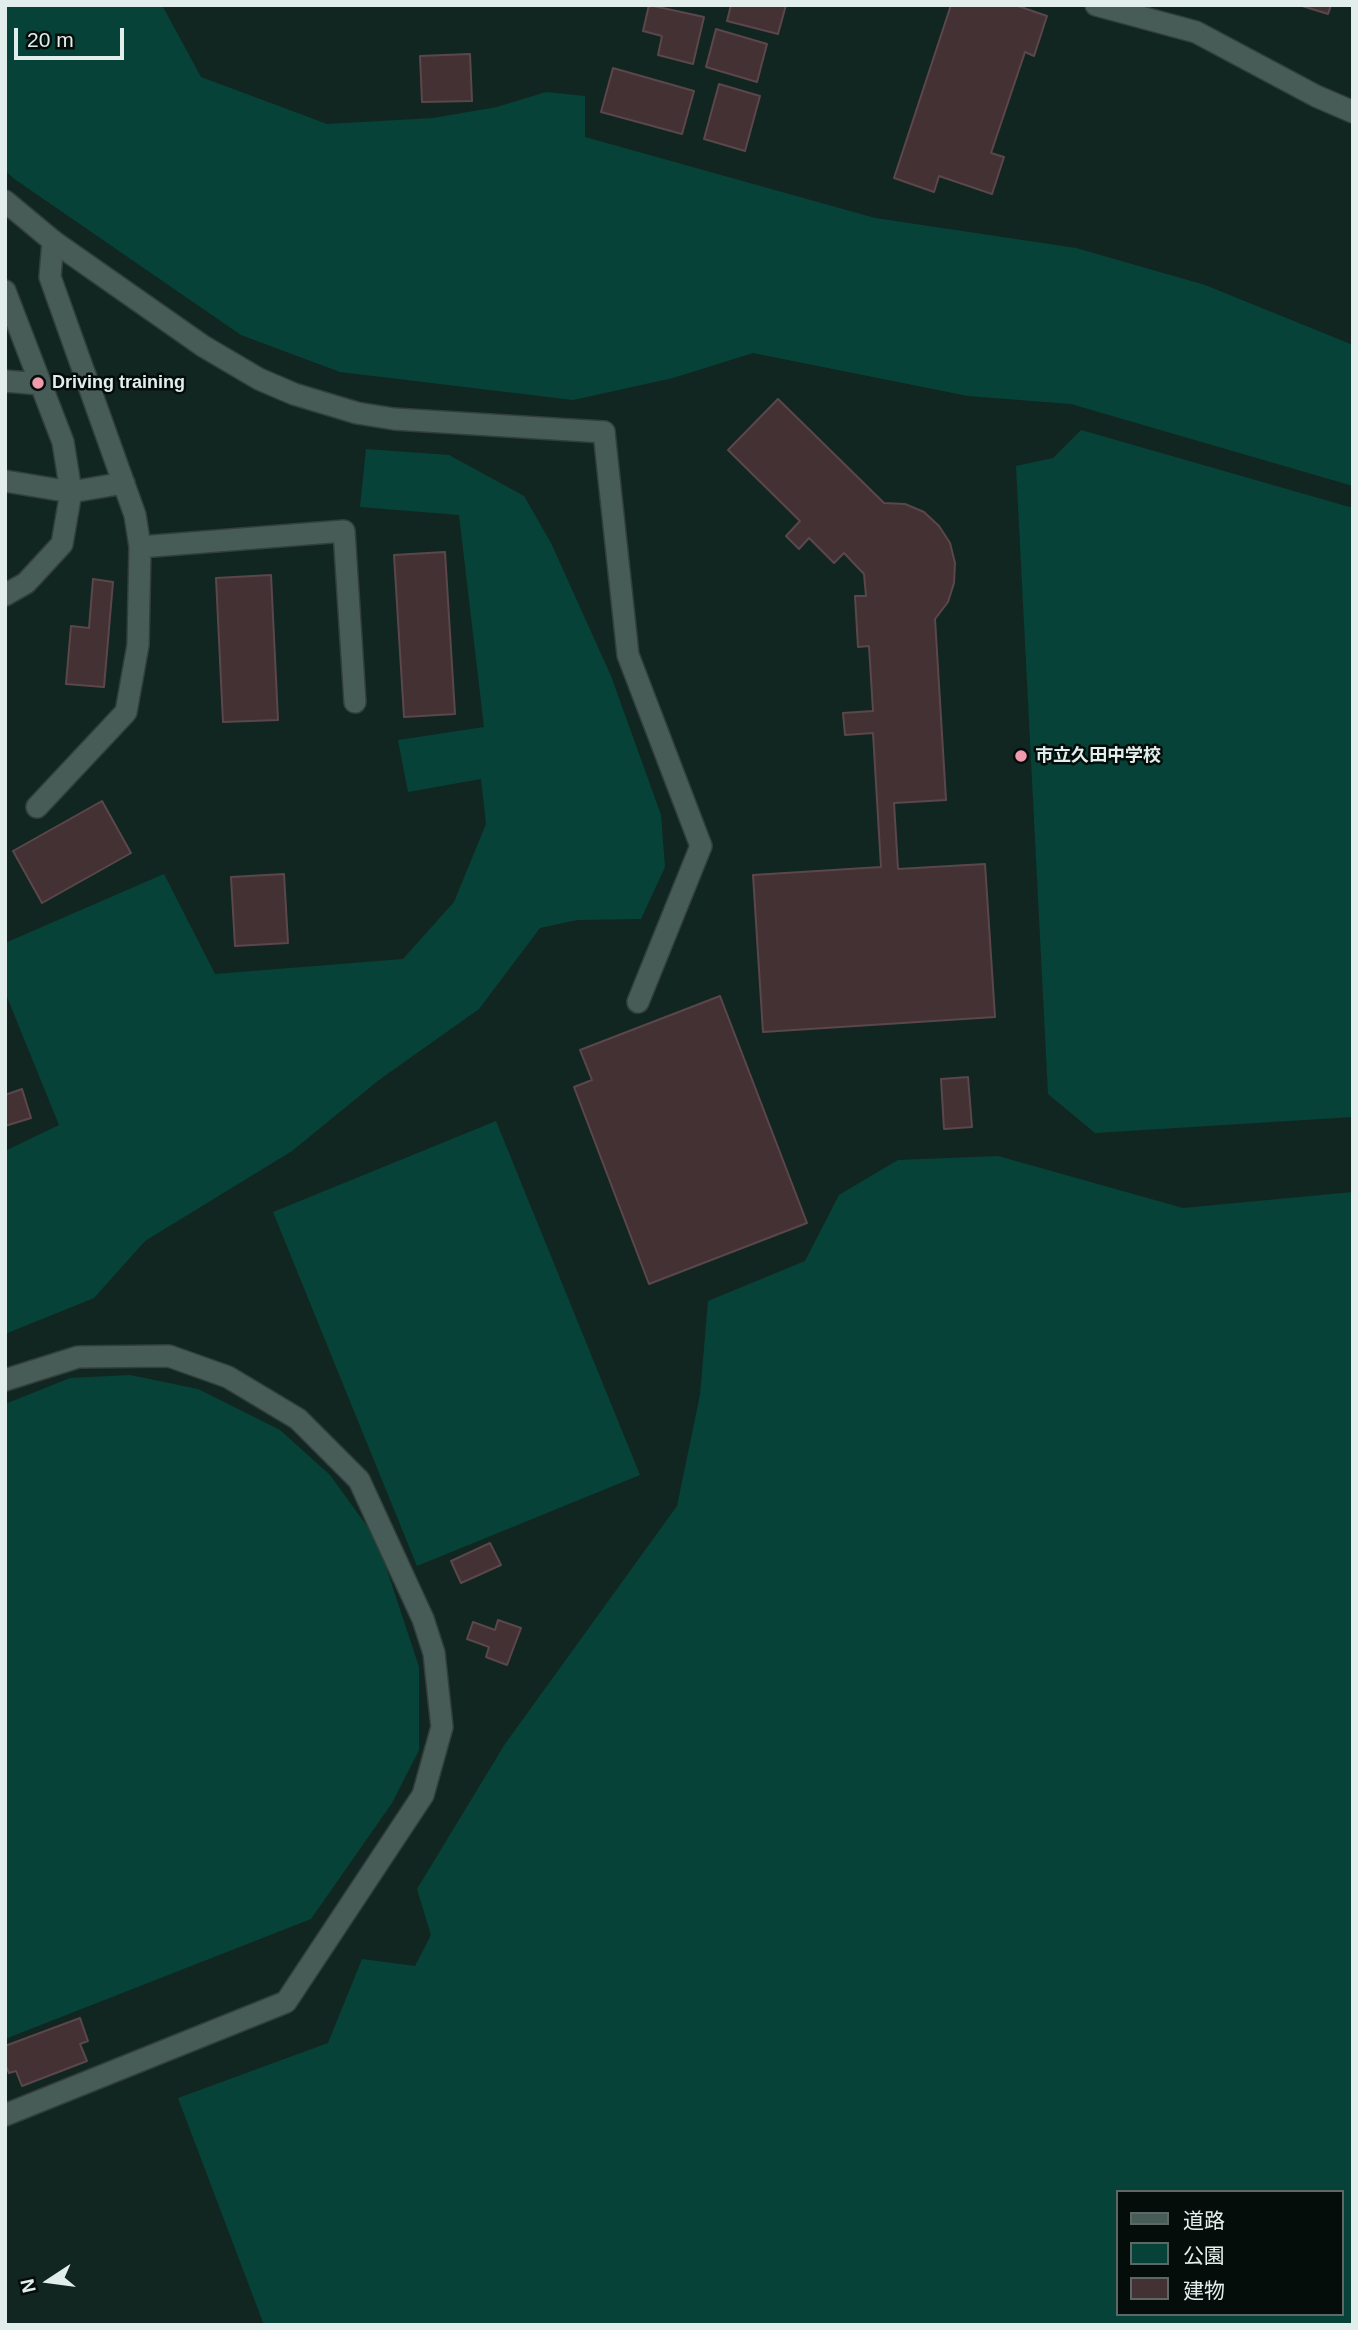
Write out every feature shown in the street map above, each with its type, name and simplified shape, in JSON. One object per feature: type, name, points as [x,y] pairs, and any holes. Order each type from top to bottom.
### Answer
[{"type":"street","points":[[1096,5],[1196,32],[1316,96],[1353,112]]},
{"type":"street","points":[[5,201],[53,241],[204,346],[259,379],[294,394],[357,413],[394,419],[604,432],[628,655],[701,846],[638,1002]]},
{"type":"street","points":[[37,807],[126,712],[138,645],[140,547],[135,515],[50,277],[53,241]]},
{"type":"street","points":[[5,292],[63,442],[71,492],[62,544],[26,583],[5,595]]},
{"type":"street","points":[[5,381],[40,384]]},
{"type":"street","points":[[5,481],[71,492],[124,483]]},
{"type":"street","points":[[140,547],[344,531],[355,702]]},
{"type":"street","points":[[5,1380],[78,1357],[169,1356],[228,1377],[298,1419],[359,1480],[423,1619],[434,1653],[442,1727],[423,1795],[286,2002],[5,2115]]},
{"type":"green space","points":[[5,5],[162,5],[201,77],[327,124],[433,118],[497,107],[546,92],[585,96],[585,137],[875,218],[1076,248],[1205,285],[1353,345],[1353,486],[1071,404],[968,396],[753,353],[673,378],[573,400],[340,372],[241,335],[5,170]]},
{"type":"green space","points":[[1081,430],[1353,508],[1353,1117],[1095,1133],[1048,1094],[1016,466],[1053,458]]},
{"type":"green space","points":[[366,449],[449,455],[524,496],[551,543],[611,676],[661,815],[665,867],[641,919],[577,920],[540,928],[479,1009],[379,1080],[292,1151],[145,1241],[94,1298],[5,1334],[5,1151],[59,1125],[5,992],[5,943],[164,874],[215,974],[403,959],[454,902],[486,824],[481,779],[408,792],[398,740],[484,727],[459,515],[360,507]]},
{"type":"green space","points":[[496,1121],[640,1475],[417,1566],[273,1212]]},
{"type":"green space","points":[[998,1156],[1183,1208],[1353,1192],[1353,2325],[264,2325],[178,2098],[328,2043],[362,1959],[415,1966],[431,1935],[417,1889],[505,1744],[677,1506],[700,1395],[708,1301],[805,1261],[839,1195],[898,1160]]},
{"type":"green space","points":[[130,1375],[198,1389],[280,1430],[330,1475],[377,1540],[419,1667],[419,1750],[392,1803],[311,1919],[5,2039],[5,1404],[70,1378]]},
{"type":"building","points":[[649,5],[704,17],[693,64],[658,55],[662,36],[643,31]]},
{"type":"building","points":[[731,5],[786,5],[778,34],[727,21]]},
{"type":"building","points":[[951,5],[1015,5],[1047,16],[1034,56],[1025,52],[991,153],[1004,157],[992,194],[939,176],[934,192],[894,178]]},
{"type":"building","points":[[1299,5],[1331,5],[1328,14]]},
{"type":"building","points":[[716,29],[767,44],[757,82],[706,67]]},
{"type":"building","points":[[470,54],[472,101],[422,102],[420,56]]},
{"type":"building","points":[[613,68],[694,91],[682,134],[601,112]]},
{"type":"building","points":[[719,84],[760,96],[745,151],[704,139]]},
{"type":"building","points":[[778,399],[884,503],[905,504],[924,512],[939,526],[950,543],[955,563],[954,583],[948,602],[935,619],[946,800],[894,803],[898,869],[985,864],[995,1017],[763,1032],[753,875],[881,867],[873,733],[845,735],[843,713],[873,711],[869,646],[858,647],[855,596],[866,596],[864,574],[844,553],[834,563],[809,538],[799,549],[786,536],[800,521],[728,450]]},
{"type":"building","points":[[445,552],[455,714],[404,717],[394,555]]},
{"type":"building","points":[[271,575],[278,720],[223,722],[216,578]]},
{"type":"building","points":[[93,579],[113,582],[104,687],[66,684],[71,626],[89,628]]},
{"type":"building","points":[[102,801],[131,853],[42,903],[13,851]]},
{"type":"building","points":[[284,874],[288,943],[235,946],[231,877]]},
{"type":"building","points":[[720,996],[807,1223],[649,1284],[574,1087],[592,1080],[580,1050]]},
{"type":"building","points":[[968,1077],[972,1127],[944,1129],[941,1079]]},
{"type":"building","points":[[22,1089],[31,1118],[5,1126],[5,1095]]},
{"type":"building","points":[[490,1543],[501,1565],[461,1583],[451,1561]]},
{"type":"building","points":[[498,1620],[521,1628],[507,1665],[486,1657],[489,1647],[467,1639],[473,1622],[495,1630]]},
{"type":"building","points":[[80,2018],[88,2041],[80,2044],[87,2061],[22,2086],[16,2071],[9,2073],[5,2064],[5,2046]]},
{"type":"place","name":"Driving training","points":[[38,383]]},
{"type":"place","name":"市立久田中学校","points":[[1021,756]]}]
